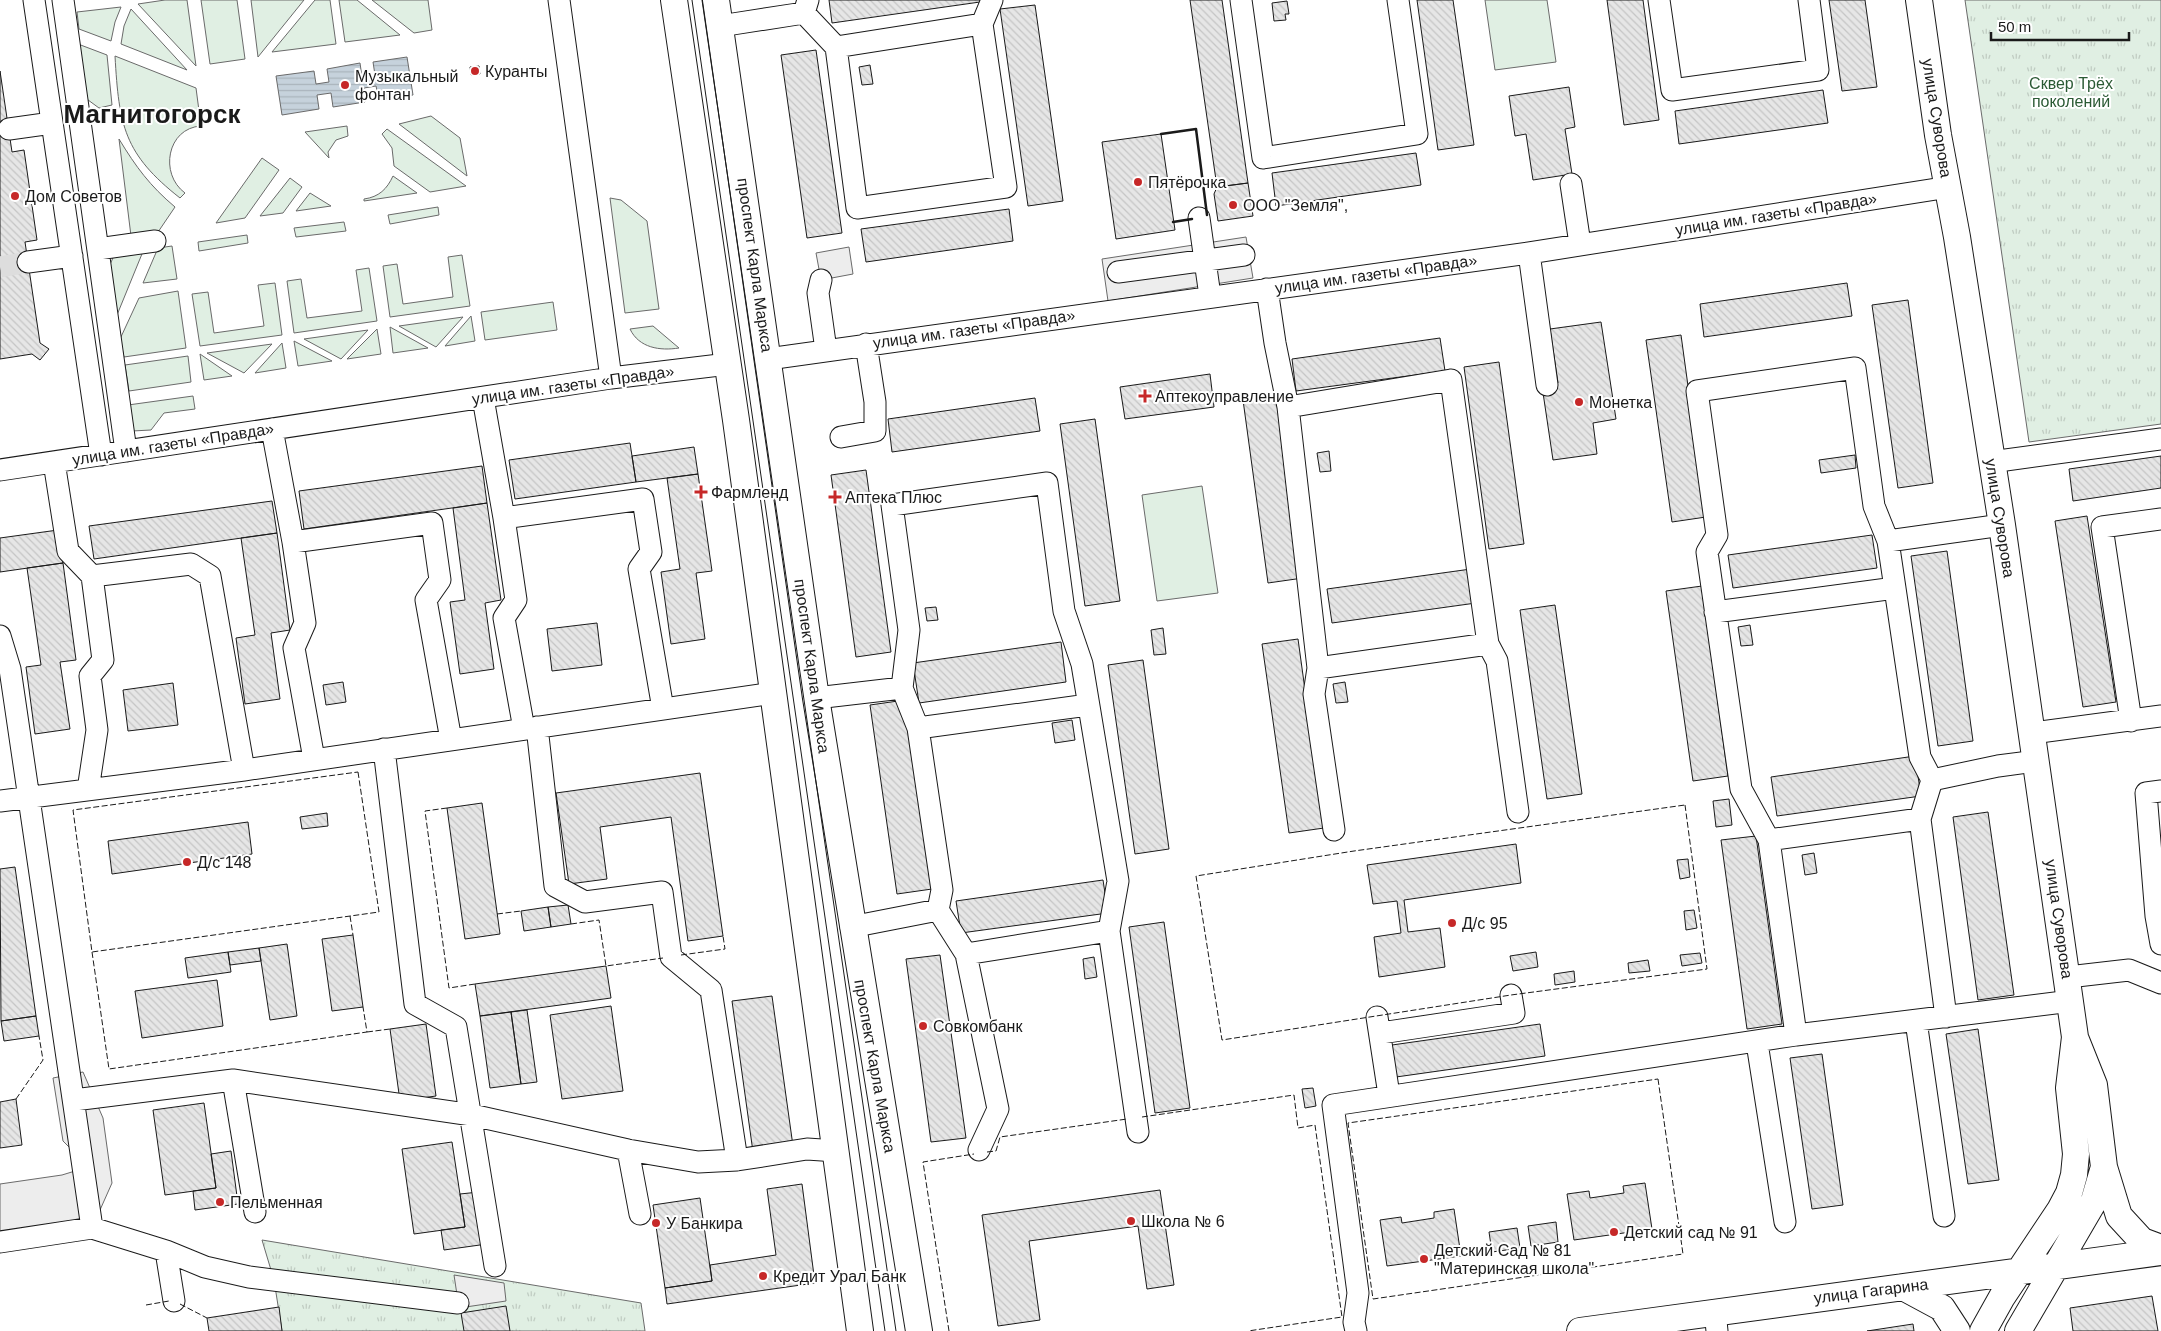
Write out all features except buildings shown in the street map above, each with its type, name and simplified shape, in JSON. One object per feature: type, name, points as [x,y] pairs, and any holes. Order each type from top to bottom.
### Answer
[{"type":"main road","points":[[674,0],[728,364],[772,693],[837,1151],[860,1331]]},
{"type":"main road","name":"проспект Карла Маркса","points":[[716,0],[816,698],[919,1331]]},
{"type":"main road","name":"улица Суворова","points":[[1919,0],[1938,135],[2002,525],[2075,1037],[2069,1088],[2076,1154],[2074,1175],[2060,1210],[1983,1331]]},
{"type":"main road","name":"улица им. газеты «Правда»","points":[[728,364],[768,359]]},
{"type":"main road","name":"улица Суворова","points":[[2075,1037],[2094,1085],[2104,1167],[2119,1216],[2142,1241],[2161,1248]]},
{"type":"main road","name":"улица Суворова","points":[[2018,1331],[2058,1266],[2094,1201],[2104,1167]]},
{"type":"main road","name":"улица Гагарина","points":[[1580,1331],[1716,1321],[1903,1287],[2161,1252]]},
{"type":"main road","points":[[1903,1287],[1942,1308],[1957,1331]]},
{"type":"street","points":[[34,0],[101,455]]},
{"type":"street","points":[[63,0],[126,451]]},
{"type":"street","points":[[559,0],[612,378]]},
{"type":"street","points":[[720,26],[806,7],[836,47],[858,208],[1006,187],[982,24],[992,0]]},
{"type":"street","points":[[1241,0],[1264,158],[1417,134],[1398,0]]},
{"type":"street","points":[[1659,0],[1672,90],[1818,70],[1809,0]]},
{"type":"street","points":[[836,47],[982,24]]},
{"type":"street","points":[[9,129],[52,122]]},
{"type":"street","points":[[1571,184],[1580,244]]},
{"type":"street","name":"улица им. газеты «Правда»","points":[[768,359],[1529,253],[1948,188]]},
{"type":"street","points":[[1199,218],[1210,296]]},
{"type":"street","points":[[98,249],[155,241]]},
{"type":"street","points":[[1529,253],[1547,385]]},
{"type":"street","points":[[1118,272],[1244,255]]},
{"type":"street","points":[[28,262],[72,256]]},
{"type":"street","points":[[821,280],[818,293],[826,350]]},
{"type":"street","points":[[1267,290],[1288,407],[1318,668],[1314,694],[1334,830]]},
{"type":"street","points":[[841,437],[875,431],[875,402],[866,344]]},
{"type":"street","name":"улица им. газеты «Правда»","points":[[0,470],[612,378],[728,364]]},
{"type":"street","points":[[1796,1036],[1768,840],[1741,789],[1707,552],[1718,535],[1697,391],[1855,368],[1874,506],[1888,541],[1920,757],[1932,780],[1920,819],[1946,1016]]},
{"type":"street","points":[[1288,407],[1451,380],[1488,644],[1497,661],[1518,812]]},
{"type":"street","points":[[483,398],[516,600],[504,618],[531,728],[555,886],[585,902],[662,892],[670,957],[711,990],[736,1160]]},
{"type":"street","points":[[272,429],[293,542],[305,623],[294,648],[314,760]]},
{"type":"street","points":[[1991,462],[2161,439]]},
{"type":"street","points":[[54,462],[68,551],[92,576],[104,660],[90,676],[97,730],[88,790]]},
{"type":"street","points":[[979,1150],[998,1109],[966,954],[938,910],[942,890],[918,728],[902,688],[909,630],[892,505],[1046,483],[1064,611],[1082,664],[1118,882],[1109,931],[1138,1132]]},
{"type":"street","points":[[504,518],[643,499],[651,552],[639,569],[663,708]]},
{"type":"street","points":[[2131,720],[2102,527],[2161,519]]},
{"type":"street","points":[[293,542],[432,523],[440,580],[426,600],[451,740]]},
{"type":"street","points":[[1888,541],[2002,525]]},
{"type":"street","points":[[92,576],[191,564],[210,576],[244,770]]},
{"type":"street","points":[[1715,612],[1895,588]]},
{"type":"street","points":[[0,636],[10,669],[92,1228]]},
{"type":"street","points":[[1318,668],[1488,644]]},
{"type":"street","points":[[816,698],[902,688]]},
{"type":"street","points":[[0,801],[244,770],[772,693]]},
{"type":"street","points":[[918,728],[1088,705]]},
{"type":"street","points":[[2032,734],[2161,716]]},
{"type":"street","points":[[384,749],[415,1004],[456,1027],[472,1115],[495,1266]]},
{"type":"street","points":[[1932,780],[1998,766],[2036,761]]},
{"type":"street","points":[[2161,791],[2146,793],[2156,916],[2161,944]]},
{"type":"street","points":[[1768,840],[1920,819]]},
{"type":"street","points":[[852,927],[938,910]]},
{"type":"street","points":[[966,954],[1109,931]]},
{"type":"street","points":[[1356,1331],[1354,1322],[1358,1293],[1333,1105],[1389,1095],[1946,1016],[2069,989],[2129,970],[2161,983]]},
{"type":"street","points":[[1389,1095],[1379,1025],[1514,1013],[1512,995]]},
{"type":"street","points":[[1916,1021],[1944,1216]]},
{"type":"street","points":[[1757,1043],[1785,1222]]},
{"type":"street","points":[[74,1100],[233,1080],[472,1115],[628,1150],[698,1162],[736,1160],[807,1149],[837,1151]]},
{"type":"street","points":[[233,1080],[255,1212]]},
{"type":"street","points":[[628,1150],[640,1214]]},
{"type":"street","points":[[0,1242],[92,1228],[166,1251],[205,1267],[249,1276],[458,1303]]},
{"type":"street","points":[[166,1251],[174,1301]]},
{"type":"green space","points":[[165,0],[187,0],[196,66],[138,4]]},
{"type":"green space","points":[[201,0],[237,0],[245,59],[210,64]]},
{"type":"green space","points":[[251,0],[304,0],[258,57]]},
{"type":"green space","points":[[315,0],[330,0],[336,44],[272,52]]},
{"type":"green space","points":[[339,0],[357,0],[400,35],[345,42]]},
{"type":"green space","points":[[372,0],[428,0],[432,30],[414,33]]},
{"type":"green space","points":[[1485,0],[1547,0],[1556,62],[1495,70]]},
{"type":"green space","name":"Сквер Трёх поколений","points":[[1965,0],[2161,0],[2161,424],[2029,442]]},
{"type":"green space","points":[[121,7],[115,22],[111,41],[79,29],[77,12]]},
{"type":"green space","points":[[131,9],[187,70],[121,44],[124,26]]},
{"type":"green space","points":[[78,44],[107,55],[112,105],[99,108],[84,97]]},
{"type":"green space","points":[[115,56],[196,88],[201,126],[189,129],[180,135],[170,153],[172,175],[177,185],[185,193],[180,198],[147,167],[128,137],[119,102]]},
{"type":"green space","points":[[431,116],[460,138],[467,176],[399,124]]},
{"type":"green space","points":[[347,126],[348,136],[336,140],[328,152],[329,158],[305,132]]},
{"type":"green space","points":[[387,129],[466,186],[430,192],[394,166],[392,148],[382,134]]},
{"type":"green space","points":[[119,139],[144,176],[175,207],[156,235],[131,236]]},
{"type":"green space","points":[[262,158],[279,170],[245,218],[216,223]]},
{"type":"green space","points":[[393,176],[417,193],[364,201],[364,199],[382,192]]},
{"type":"green space","points":[[290,178],[302,187],[283,213],[260,216]]},
{"type":"green space","points":[[310,193],[331,206],[296,211]]},
{"type":"green space","points":[[610,198],[621,200],[647,221],[659,309],[625,313]]},
{"type":"green space","points":[[438,207],[439,215],[390,224],[388,215]]},
{"type":"green space","points":[[344,222],[346,231],[296,237],[294,228]]},
{"type":"green space","points":[[247,235],[248,243],[199,251],[198,242]]},
{"type":"green space","points":[[172,246],[177,279],[143,283],[158,248]]},
{"type":"green space","points":[[144,249],[117,315],[109,267],[115,253]]},
{"type":"green space","points":[[462,255],[470,306],[390,317],[383,266],[397,264],[403,304],[453,297],[448,257]]},
{"type":"green space","points":[[369,268],[377,321],[294,333],[287,281],[301,279],[307,318],[362,311],[356,270]]},
{"type":"green space","points":[[275,283],[282,335],[200,346],[192,294],[208,292],[214,333],[264,326],[258,285]]},
{"type":"green space","points":[[178,291],[186,348],[124,357],[120,339],[139,298]]},
{"type":"green space","points":[[553,302],[557,330],[485,340],[481,312]]},
{"type":"green space","points":[[471,316],[475,341],[445,346]]},
{"type":"green space","points":[[463,317],[436,347],[399,326]]},
{"type":"green space","points":[[653,326],[679,348],[651,347],[639,340],[630,329]]},
{"type":"green space","points":[[390,327],[428,348],[393,353]]},
{"type":"green space","points":[[377,329],[381,354],[347,359]]},
{"type":"green space","points":[[368,330],[341,359],[304,339]]},
{"type":"green space","points":[[294,341],[332,361],[298,366]]},
{"type":"green space","points":[[282,343],[286,368],[255,373]]},
{"type":"green space","points":[[272,344],[244,373],[207,353]]},
{"type":"green space","points":[[200,354],[232,376],[204,380]]},
{"type":"green space","points":[[188,356],[191,382],[129,391],[125,365]]},
{"type":"green space","points":[[193,396],[195,409],[164,413],[151,430],[132,431],[128,405]]},
{"type":"green space","points":[[1202,486],[1218,593],[1157,601],[1142,495]]},
{"type":"green space","points":[[262,1240],[641,1303],[645,1331],[282,1331],[274,1280]]},
{"type":"shaded area","name":"Музыкальный фонтан","points":[[407,57],[413,95],[379,100],[376,86],[364,88],[365,102],[333,107],[331,93],[317,95],[319,109],[282,115],[276,76],[314,71],[316,84],[329,82],[327,69],[360,63],[362,77],[375,75],[373,62]]},
{"type":"shaded area","points":[[1246,237],[1253,278],[1108,301],[1102,259]]},
{"type":"shaded area","points":[[849,247],[853,274],[821,280],[816,253]]},
{"type":"shaded area","points":[[83,1072],[103,1118],[112,1183],[92,1228],[0,1242],[0,1184],[62,1175],[75,1171],[80,1158],[63,1141],[53,1078]]},
{"type":"shaded area","points":[[454,1275],[504,1283],[506,1301],[459,1308]]},
{"type":"tunnel","points":[[0,267],[28,262]]},
{"type":"tram line","points":[[692,0],[885,1331]]},
{"type":"tram line","points":[[702,0],[896,1331]]},
{"type":"fence","points":[[358,772],[379,912],[92,952],[73,810],[358,772]]},
{"type":"fence","points":[[1685,805],[1707,969],[1511,995],[1222,1040],[1196,876],[1354,851],[1685,805]]},
{"type":"fence","points":[[447,808],[425,811],[449,988],[475,984]]},
{"type":"fence","points":[[497,914],[521,911]]},
{"type":"fence","points":[[350,916],[353,935]]},
{"type":"fence","points":[[571,924],[599,920],[606,966],[663,958]]},
{"type":"fence","points":[[681,955],[725,949],[723,936]]},
{"type":"fence","points":[[92,952],[109,1069],[367,1032],[363,1007]]},
{"type":"fence","points":[[367,1032],[390,1029]]},
{"type":"fence","points":[[16,1099],[43,1060],[39,1036]]},
{"type":"fence","points":[[1658,1079],[1683,1254],[1373,1299],[1348,1123],[1658,1079]]},
{"type":"fence","points":[[1142,1117],[1294,1095],[1298,1128],[1315,1125],[1342,1317],[1248,1331]]},
{"type":"fence","points":[[987,1152],[996,1151],[1000,1137],[1127,1119]]},
{"type":"fence","points":[[949,1331],[923,1162],[974,1154]]},
{"type":"fence","points":[[146,1305],[169,1301]]},
{"type":"fence","points":[[180,1304],[207,1318]]},
{"type":"wall","points":[[1161,134],[1196,129],[1207,215]]},
{"type":"wall","points":[[1173,222],[1192,219]]},
{"type":"place","name":"Куранты","points":[[475,71]]},
{"type":"place","name":"Музыкальный фонтан","points":[[345,85]]},
{"type":"place","name":"Пятёрочка","points":[[1138,182]]},
{"type":"place","name":"Дом Советов","points":[[15,196]]},
{"type":"place","name":"ООО \"Земля\",","points":[[1233,205]]},
{"type":"place","name":"Аптекоуправление","points":[[1145,396]]},
{"type":"place","name":"Монетка","points":[[1579,402]]},
{"type":"place","name":"Фармленд","points":[[701,492]]},
{"type":"place","name":"Аптека Плюс","points":[[835,497]]},
{"type":"place","name":"Д/с 148","points":[[187,862]]},
{"type":"place","name":"Д/с 95","points":[[1452,923]]},
{"type":"place","name":"Совкомбанк","points":[[923,1026]]},
{"type":"place","name":"Пельменная","points":[[220,1202]]},
{"type":"place","name":"Школа № 6","points":[[1131,1221]]},
{"type":"place","name":"У Банкира","points":[[656,1223]]},
{"type":"place","name":"Детский сад № 91","points":[[1614,1232]]},
{"type":"place","name":"Детский Сад № 81 \"Материнская школа\"","points":[[1424,1259]]},
{"type":"place","name":"Кредит Урал Банк","points":[[763,1276]]},
{"type":"district","name":"Магнитогорск","points":[[152,114]]}]
